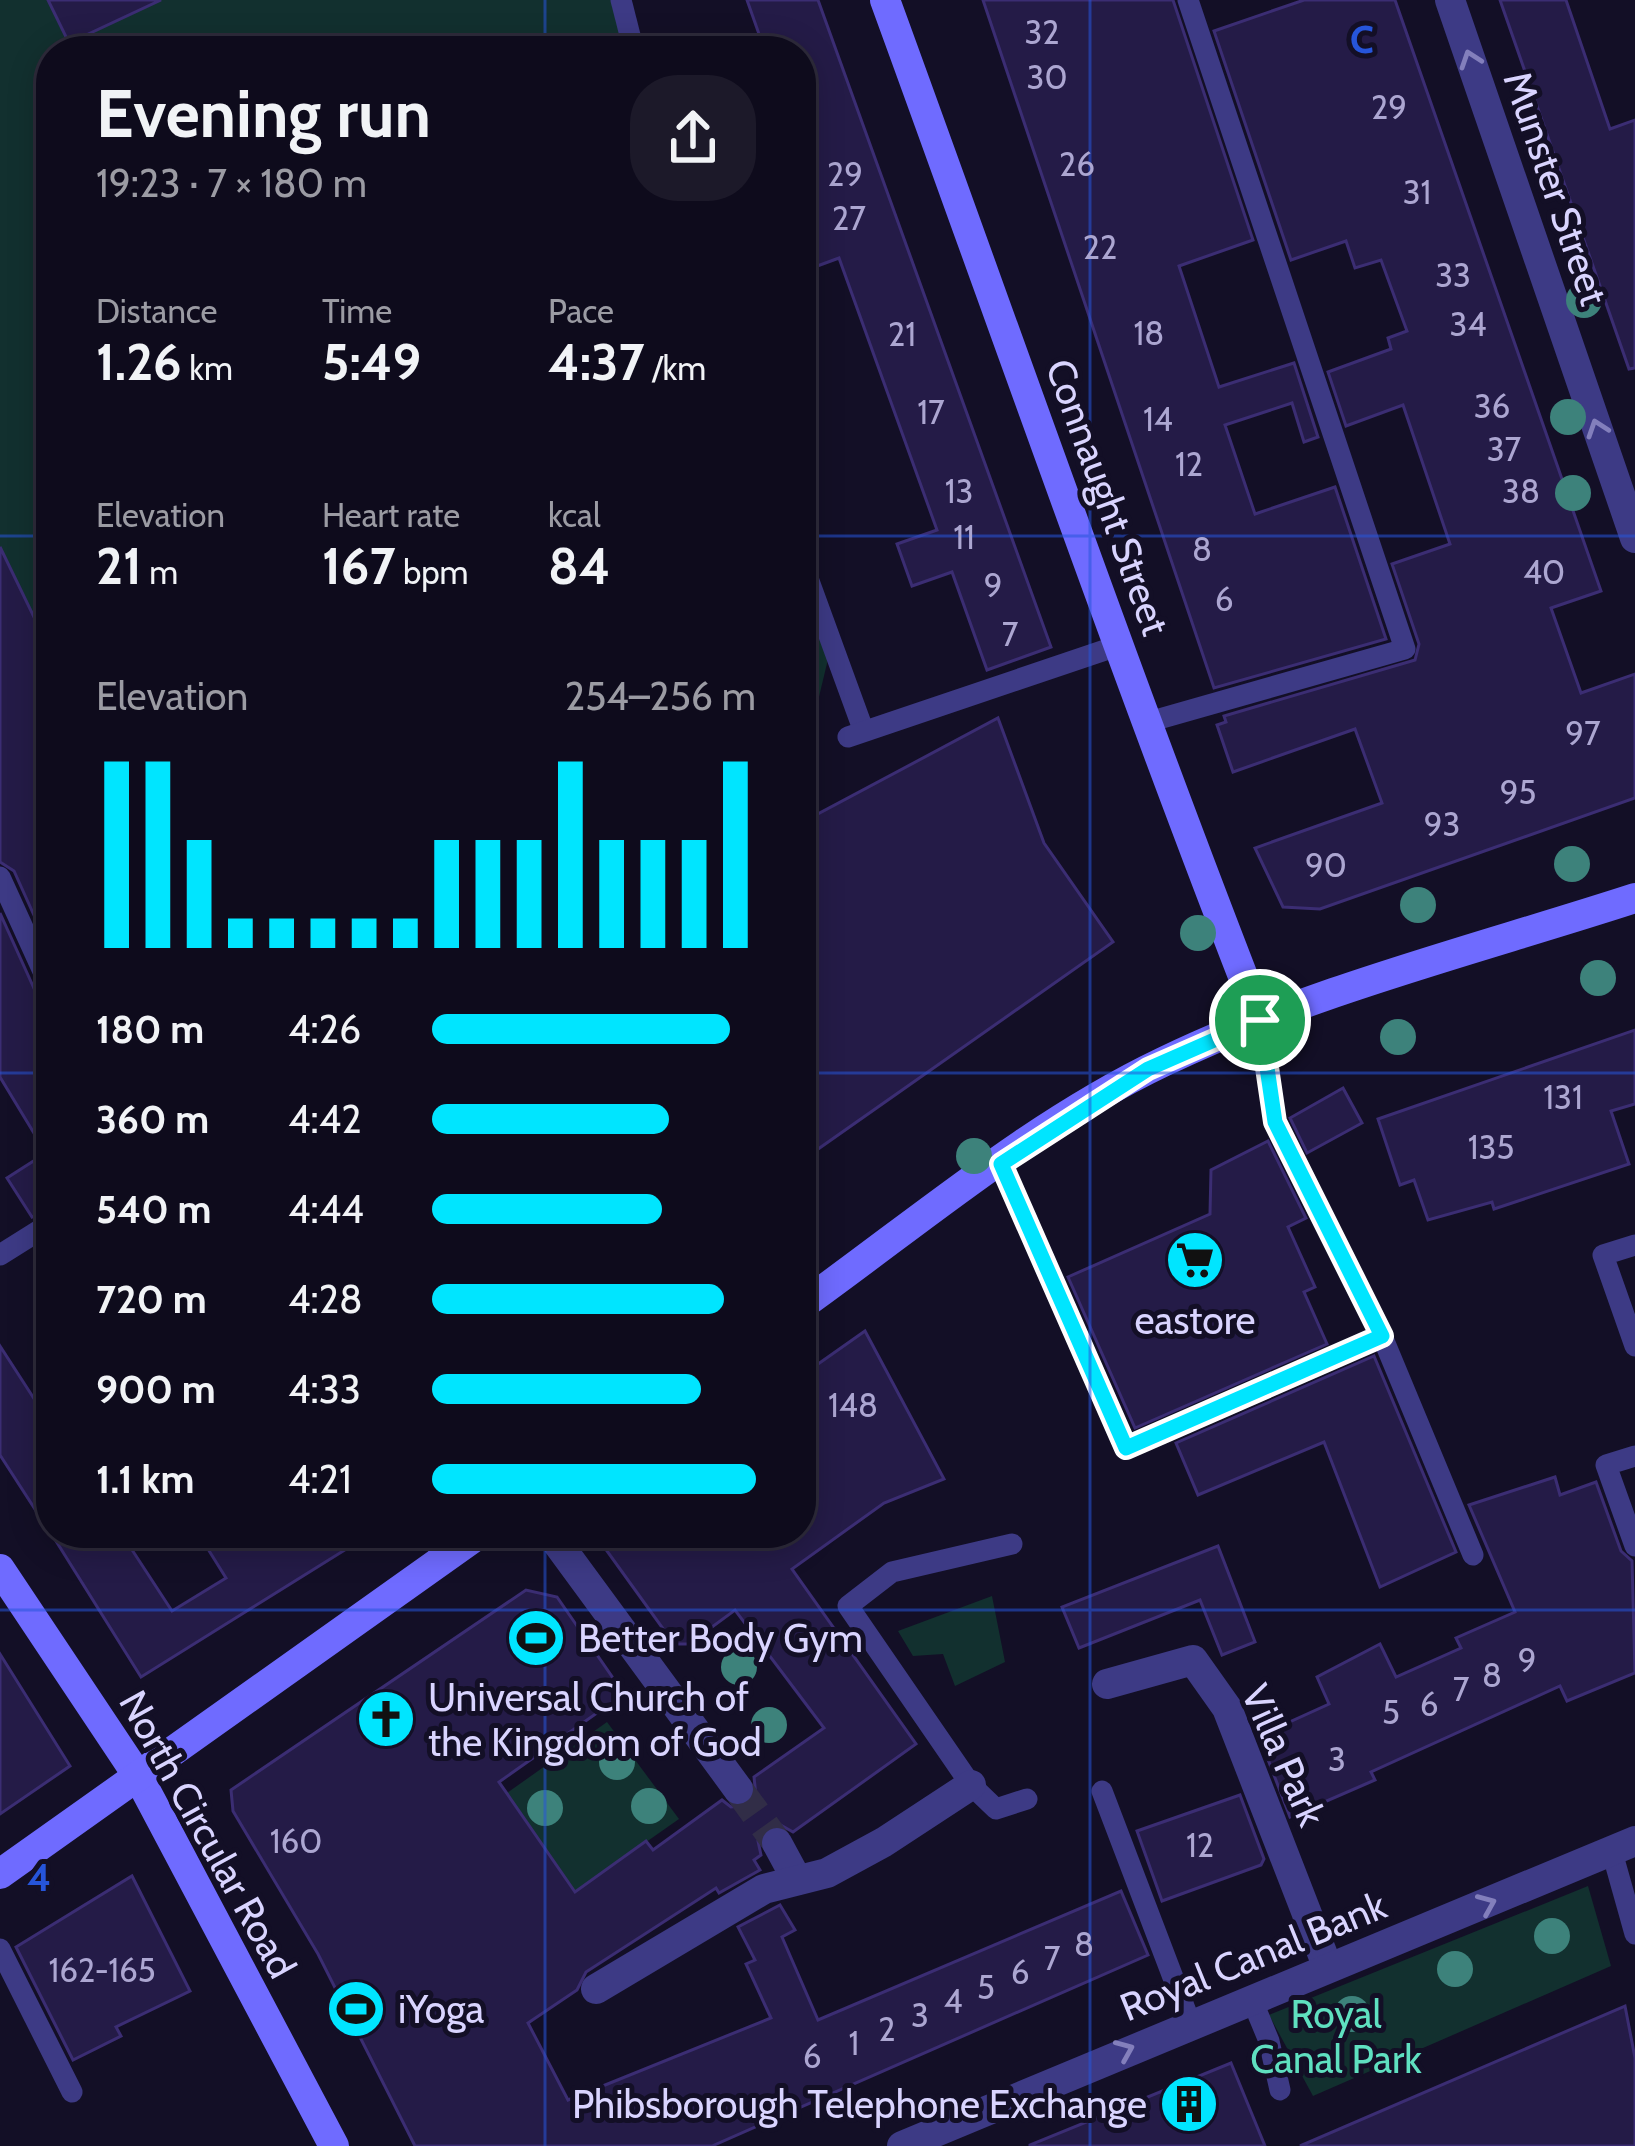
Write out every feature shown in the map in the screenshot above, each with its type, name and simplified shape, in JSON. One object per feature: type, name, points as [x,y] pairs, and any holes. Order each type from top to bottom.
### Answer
[{"type":"main road","name":"Connaught Street","points":[[885,0],[1145,723],[1260,1020]]},
{"type":"main road","points":[[816,1295],[1001,1164],[1148,1069],[1260,1020],[1635,898]]},
{"type":"main road","points":[[0,1874],[138,1776],[432,1548]]},
{"type":"main road","name":"North Circular Road","points":[[0,1569],[138,1776],[334,2146]]},
{"type":"street","name":"Munster Street","points":[[1450,0],[1635,538]]},
{"type":"street","points":[[561,1548],[738,1789]]},
{"type":"street","name":"Villa Park","points":[[1106,1684],[1193,1660],[1227,1708],[1328,1968]]},
{"type":"street","points":[[596,1989],[764,1888],[827,1873],[884,1842],[971,1785]]},
{"type":"street","points":[[777,1844],[797,1880]]},
{"type":"street","name":"Royal Canal Bank","points":[[902,2146],[1190,2022],[1623,1846]]},
{"type":"lane","points":[[622,0],[630,36]]},
{"type":"lane","points":[[1145,723],[1405,649],[1188,0]]},
{"type":"lane","points":[[816,606],[856,733],[1120,645]]},
{"type":"lane","points":[[0,877],[36,955]]},
{"type":"lane","points":[[1260,1020],[1275,1122],[1382,1336],[1473,1555]]},
{"type":"lane","points":[[1001,1164],[1126,1448],[1382,1336]]},
{"type":"lane","points":[[0,1256],[36,1233]]},
{"type":"lane","points":[[1635,1245],[1603,1255],[1635,1346]]},
{"type":"lane","points":[[1635,1456],[1606,1465],[1635,1546]]},
{"type":"lane","points":[[1012,1544],[892,1572],[848,1606],[971,1785],[996,1809],[1027,1799]]},
{"type":"lane","points":[[1102,1791],[1190,2022]]},
{"type":"lane","points":[[1623,1846],[1635,1934]]},
{"type":"lane","points":[[0,1949],[72,2092]]},
{"type":"lane","points":[[1252,2000],[1269,2041],[1280,2090]]},
{"type":"green space","points":[[0,0],[611,0],[621,36],[36,36],[36,888],[0,812]]},
{"type":"green space","points":[[816,629],[829,655],[816,709]]},
{"type":"green space","points":[[992,1596],[1005,1662],[955,1686],[943,1654],[913,1656],[898,1631]]},
{"type":"green space","points":[[607,1722],[679,1819],[575,1892],[507,1793]]},
{"type":"green space","name":"Royal Canal Park","points":[[1588,1886],[1611,1966],[1313,2096],[1269,2015]]},
{"type":"building","points":[[48,0],[161,0],[84,36],[66,36]]},
{"type":"building","points":[[747,0],[818,0],[1051,647],[987,670],[952,572],[912,586],[897,544],[937,530],[839,258],[816,266],[816,36],[760,36]]},
{"type":"building","points":[[983,0],[1173,0],[1253,240],[1179,266],[1219,387],[1294,363],[1318,437],[1304,442],[1292,403],[1225,425],[1255,514],[1335,487],[1386,639],[1214,688]]},
{"type":"building","points":[[1304,0],[1395,0],[1601,591],[1551,608],[1581,693],[1635,674],[1635,798],[1320,909],[1283,907],[1255,848],[1382,803],[1355,729],[1233,772],[1217,725],[1226,722],[1224,716],[1415,660],[1419,644],[1392,564],[1450,544],[1403,405],[1346,426],[1328,372],[1391,349],[1388,338],[1407,331],[1381,260],[1355,268],[1346,241],[1291,260],[1214,31]]},
{"type":"building","points":[[1500,0],[1566,0],[1610,129],[1635,120],[1635,368],[1629,369]]},
{"type":"building","points":[[0,547],[36,621],[36,920],[14,871],[0,862]]},
{"type":"building","points":[[998,718],[1044,843],[1113,942],[816,1150],[816,815]]},
{"type":"building","points":[[0,913],[36,993],[36,1136],[0,1077]]},
{"type":"building","points":[[1635,1030],[1635,1104],[1611,1111],[1629,1164],[1494,1209],[1492,1202],[1428,1220],[1414,1180],[1400,1185],[1378,1119]]},
{"type":"building","points":[[1343,1088],[1362,1123],[1307,1153],[1290,1118]]},
{"type":"building","points":[[1268,1141],[1306,1218],[1288,1227],[1315,1287],[1304,1292],[1327,1344],[1135,1428],[1068,1277],[1210,1214],[1211,1170]]},
{"type":"building","points":[[36,1159],[36,1215],[32,1217],[7,1178]]},
{"type":"building","points":[[865,1331],[944,1479],[884,1503],[792,1569],[916,1744],[793,1832],[779,1824],[767,1827],[758,1841],[761,1855],[754,1860],[760,1870],[719,1893],[716,1888],[586,1972],[577,1990],[528,2023],[568,2100],[771,2018],[746,1964],[755,1960],[738,1927],[780,1905],[795,1930],[782,1937],[818,2020],[1121,1891],[1148,1955],[712,2146],[415,2146],[318,1954],[233,1811],[231,1790],[526,1590],[557,1597],[624,1694],[499,1782],[575,1892],[646,1841],[653,1850],[722,1800],[731,1807],[748,1805],[756,1796],[754,1777],[824,1728],[735,1610],[689,1644],[674,1644],[605,1548],[816,1548],[816,1365]]},
{"type":"building","points":[[0,1346],[36,1402],[36,1511],[0,1455]]},
{"type":"building","points":[[1374,1356],[1456,1552],[1380,1587],[1324,1442],[1198,1495],[1176,1443]]},
{"type":"building","points":[[1555,1477],[1560,1495],[1596,1482],[1621,1551],[1632,1561],[1635,1673],[1567,1701],[1560,1686],[1371,1772],[1375,1780],[1290,1817],[1259,1736],[1329,1704],[1317,1677],[1380,1644],[1396,1677],[1461,1648],[1456,1638],[1515,1612],[1469,1505]]},
{"type":"building","points":[[1218,1546],[1255,1642],[1222,1655],[1200,1600],[1079,1648],[1062,1607]]},
{"type":"building","points":[[60,1548],[131,1548],[172,1611],[226,1578],[207,1548],[348,1548],[141,1677]]},
{"type":"building","points":[[0,1654],[70,1766],[0,1814]]},
{"type":"building","points":[[1240,1795],[1264,1859],[1261,1865],[1162,1901],[1137,1831]]},
{"type":"building","points":[[132,1876],[190,1991],[116,2027],[121,2036],[73,2060],[16,1947]]},
{"type":"building","points":[[1625,2006],[1635,2058],[1635,2146],[1300,2146]]},
{"type":"building","name":"Phibsborough Telephone Exchange","points":[[1231,2063],[1265,2146],[1030,2146],[1030,2145]]},
{"type":"tunnel","points":[[738,1789],[777,1843]]},
{"type":"place","name":"eastore","points":[[1195,1260]]},
{"type":"place","name":"Better Body Gym","points":[[536,1638]]},
{"type":"place","name":"Universal Church of the Kingdom of God","points":[[386,1719]]},
{"type":"place","name":"iYoga","points":[[356,2009]]},
{"type":"place","name":"Phibsborough Telephone Exchange","points":[[1189,2104]]},
{"type":"route","points":[[1260,1020],[1275,1122],[1382,1336],[1126,1448],[1001,1164],[1053,1126],[1148,1069],[1260,1020]]}]
